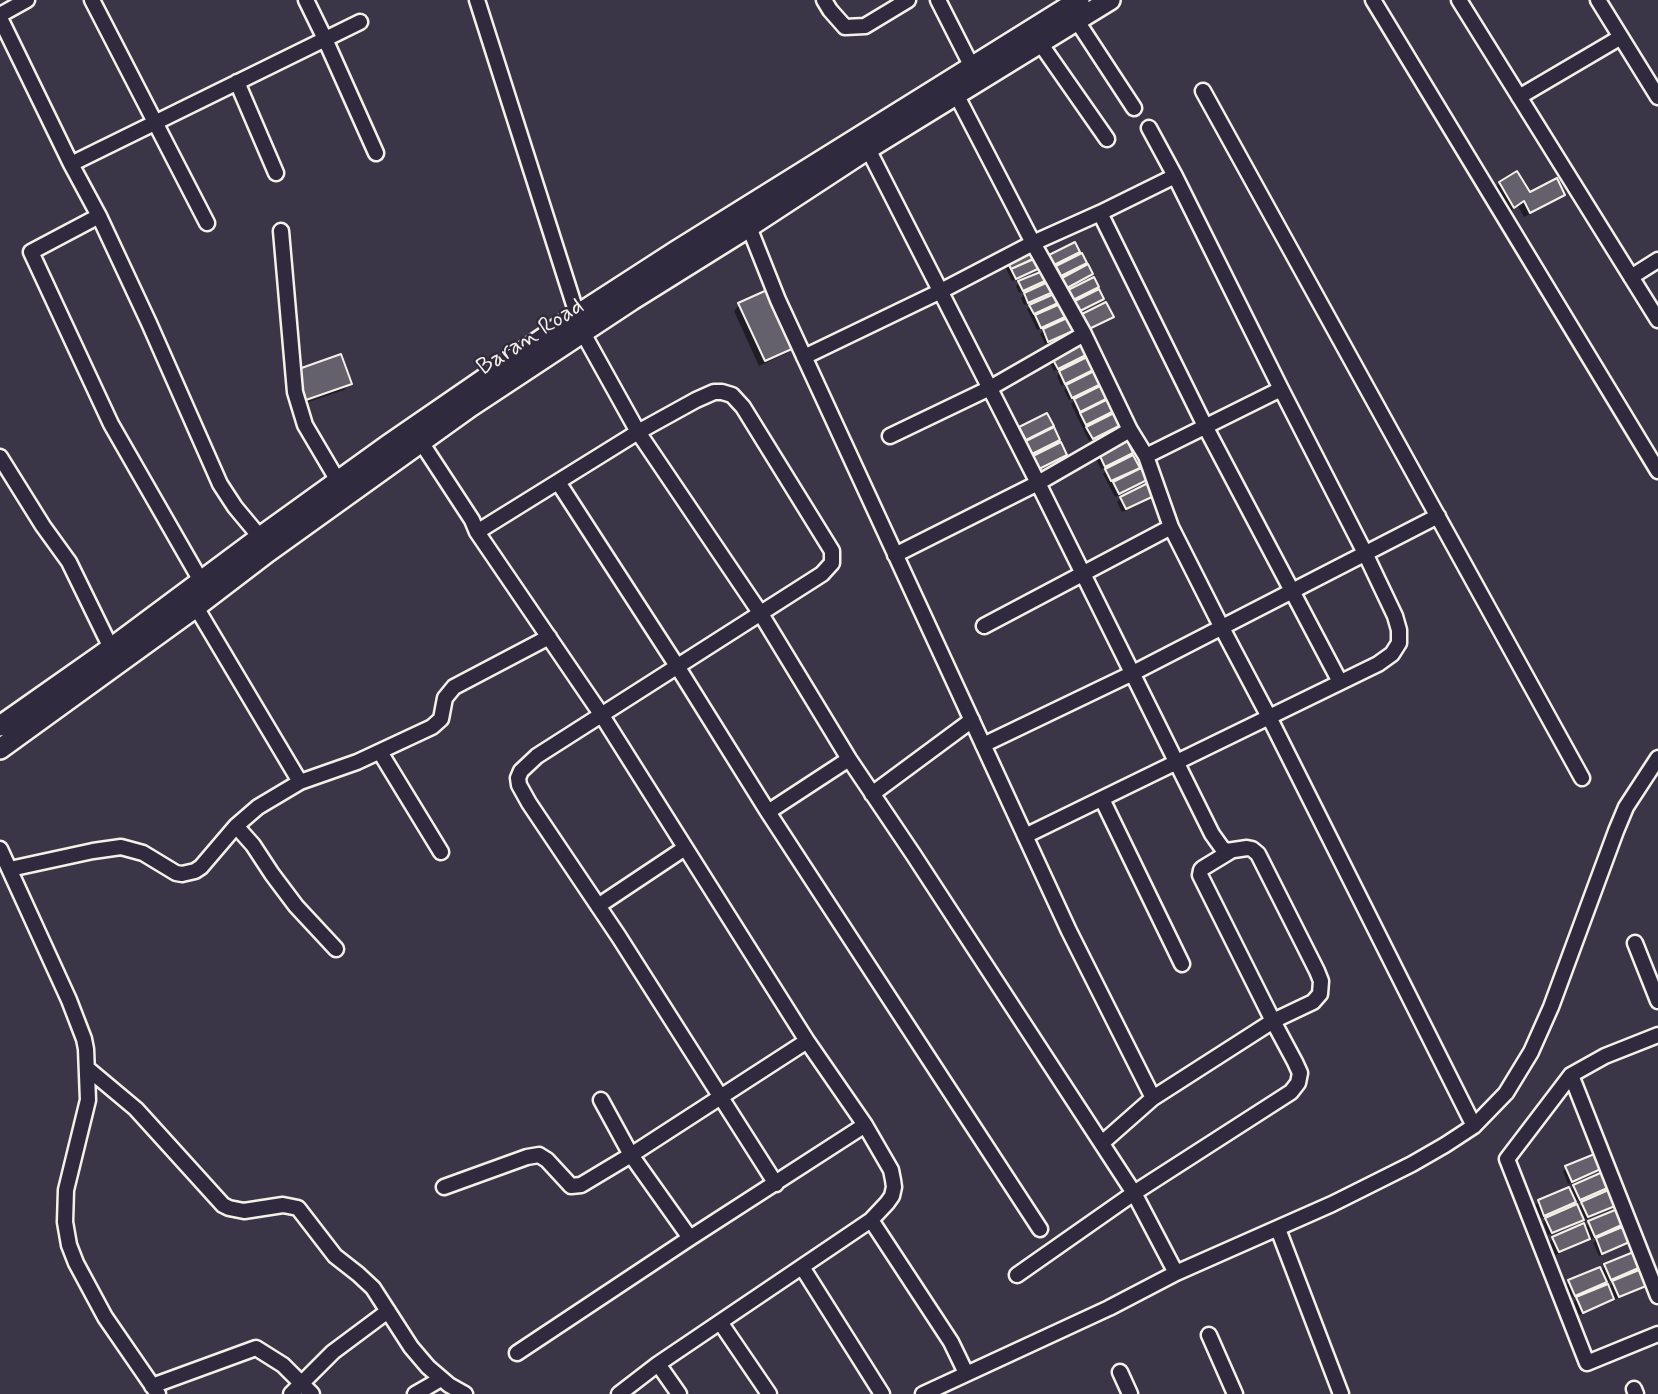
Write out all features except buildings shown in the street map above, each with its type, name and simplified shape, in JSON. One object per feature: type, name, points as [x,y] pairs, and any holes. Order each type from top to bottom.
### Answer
[{"type":"main road","name":"Baran Road","points":[[0,748],[470,407],[676,251],[1079,0]]},
{"type":"main road","name":"Baran Road","points":[[0,726],[338,481],[580,324],[632,300],[749,228],[868,149],[1110,0]]},
{"type":"street","points":[[27,0],[0,17],[99,216],[220,484],[260,537]]},
{"type":"street","points":[[92,0],[207,223]]},
{"type":"street","points":[[306,0],[376,153]]},
{"type":"street","points":[[477,0],[580,324],[638,432],[761,614],[849,759],[1134,1193],[1176,1273]]},
{"type":"street","points":[[824,0],[845,27],[864,26],[908,0]]},
{"type":"street","points":[[938,0],[972,67]]},
{"type":"street","points":[[1373,0],[1658,471]]},
{"type":"street","points":[[1459,0],[1658,320]]},
{"type":"street","points":[[1598,0],[1658,97]]},
{"type":"street","points":[[1077,21],[1134,108]]},
{"type":"street","points":[[71,164],[360,22]]},
{"type":"street","points":[[1519,97],[1621,37]]},
{"type":"street","points":[[1041,43],[1107,139]]},
{"type":"street","points":[[237,82],[276,173]]},
{"type":"street","points":[[1203,91],[1582,778]]},
{"type":"street","points":[[957,96],[1146,456],[1171,527],[1474,1126]]},
{"type":"street","points":[[1025,836],[1385,659],[1399,643],[1395,616],[1149,128]]},
{"type":"street","points":[[868,149],[1212,834],[1222,848],[1231,851]]},
{"type":"street","points":[[804,357],[1175,176]]},
{"type":"street","points":[[1100,213],[1205,426],[1340,682]]},
{"type":"street","points":[[99,216],[31,252],[111,424],[201,581]]},
{"type":"street","points":[[749,228],[778,300],[1069,931],[1153,1098]]},
{"type":"street","points":[[281,231],[295,393],[305,425],[338,481]]},
{"type":"street","points":[[1631,277],[1658,260]]},
{"type":"street","points":[[890,436],[990,388],[1084,334]]},
{"type":"street","points":[[1146,456],[1280,389]]},
{"type":"street","points":[[477,532],[638,432],[696,400],[714,392],[722,392],[732,395],[743,407],[833,555],[832,563],[822,573],[537,756],[521,771],[518,778],[529,803],[776,1184]]},
{"type":"street","points":[[895,555],[1038,483],[1130,430]]},
{"type":"street","points":[[421,442],[477,532],[601,714],[807,1041],[865,1125],[891,1170],[894,1187],[892,1196],[871,1220],[658,1364],[619,1394]]},
{"type":"street","points":[[0,457],[69,562],[111,648]]},
{"type":"street","points":[[558,482],[768,812],[1040,1229]]},
{"type":"street","points":[[983,745],[1133,673],[1438,516]]},
{"type":"street","points":[[984,626],[1171,527]]},
{"type":"street","points":[[196,607],[300,782]]},
{"type":"street","points":[[10,869],[100,849],[121,847],[143,853],[176,873],[189,873],[201,866],[236,826],[257,807],[300,782],[357,762],[437,723],[443,716],[447,694],[454,687],[549,637]]},
{"type":"street","points":[[872,794],[972,720]]},
{"type":"street","points":[[380,752],[441,852]]},
{"type":"street","points":[[923,1394],[1109,1308],[1176,1273],[1332,1204],[1412,1164],[1474,1126],[1506,1093],[1531,1052],[1551,1007],[1607,851],[1626,807],[1658,758]]},
{"type":"street","points":[[768,812],[849,759]]},
{"type":"street","points":[[1102,799],[1182,964]]},
{"type":"street","points":[[236,826],[253,845],[296,906],[336,949]]},
{"type":"street","points":[[598,906],[685,848]]},
{"type":"street","points":[[0,849],[84,1039],[88,1100],[66,1190],[65,1222],[69,1245],[105,1317],[155,1390],[256,1348],[283,1365],[302,1390],[333,1352],[388,1311]]},
{"type":"street","points":[[1017,1275],[1134,1193],[1291,1092],[1298,1083],[1300,1073],[1273,1021],[1200,875],[1203,868],[1231,851],[1252,849],[1258,854],[1317,971],[1321,981],[1320,994],[1317,999],[1273,1021],[1153,1098],[1102,1143]]},
{"type":"street","points":[[1635,943],[1658,1001]]},
{"type":"street","points":[[1658,1035],[1605,1056],[1571,1075],[1507,1159],[1587,1363],[1658,1334]]},
{"type":"street","points":[[444,1187],[539,1155],[547,1160],[565,1181],[575,1187],[631,1155],[807,1041]]},
{"type":"street","points":[[87,1068],[136,1109],[223,1205],[238,1211],[283,1205],[298,1208],[335,1256],[373,1288],[411,1347],[428,1367],[465,1394]]},
{"type":"street","points":[[1571,1075],[1652,1264],[1658,1296]]},
{"type":"street","points":[[601,1100],[631,1155],[690,1238]]},
{"type":"street","points":[[517,1353],[865,1125]]},
{"type":"street","points":[[871,1220],[951,1342],[966,1373]]},
{"type":"street","points":[[1278,1229],[1341,1394]]},
{"type":"street","points":[[802,1267],[882,1394]]},
{"type":"street","points":[[720,1322],[769,1394]]},
{"type":"street","points":[[1209,1335],[1235,1394]]},
{"type":"street","points":[[658,1364],[679,1394]]},
{"type":"street","points":[[1120,1373],[1130,1394]]},
{"type":"street","points":[[415,1394],[441,1379]]}]
